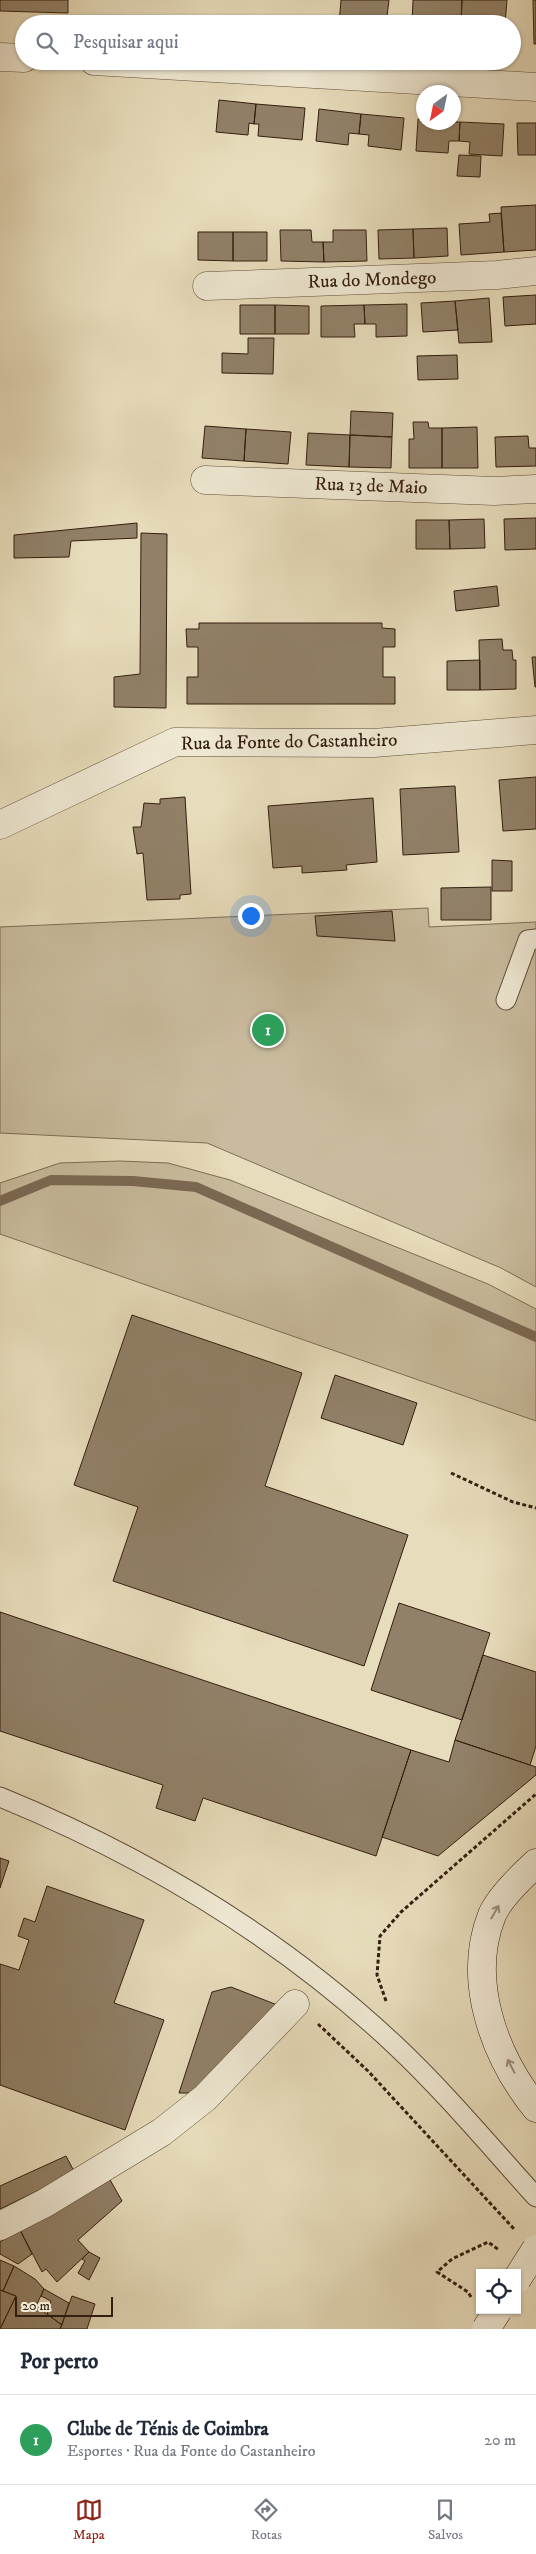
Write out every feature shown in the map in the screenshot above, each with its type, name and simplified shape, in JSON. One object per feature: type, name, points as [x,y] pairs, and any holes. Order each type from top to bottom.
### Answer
[{"type":"street","points":[[0,57],[15,58]]},
{"type":"street","points":[[247,70],[536,87]]},
{"type":"street","name":"Rua do Mondego","points":[[207,286],[497,275],[536,271]]},
{"type":"street","name":"Rua 13 de Maio","points":[[205,480],[494,491],[536,489]]},
{"type":"street","name":"Rua da Fonte do Castanheiro","points":[[0,825],[175,742],[374,743],[536,730]]},
{"type":"street","points":[[536,1863],[520,1878],[492,1914],[482,1951],[483,1994],[494,2034],[525,2094],[536,2108]]},
{"type":"street","points":[[0,2226],[45,2202],[162,2132],[205,2098],[295,2004]]},
{"type":"street","points":[[519,2269],[526,2241]]},
{"type":"street","points":[[486,2329],[495,2314]]},
{"type":"lane","points":[[506,1000],[528,940],[536,939]]},
{"type":"lane","points":[[0,1797],[153,1871],[219,1908],[316,1976],[394,2044],[424,2074],[536,2197]]},
{"type":"path","points":[[451,1472],[513,1502],[536,1508]]},
{"type":"path","points":[[389,2011],[377,1975],[380,1936],[401,1912],[536,1794]]},
{"type":"path","points":[[295,2004],[368,2071],[526,2241]]},
{"type":"path","points":[[368,2071],[372,2066]]},
{"type":"path","points":[[437,2272],[452,2259],[488,2242],[504,2254]]},
{"type":"shaded area","points":[[428,908],[429,927],[536,922],[536,1287],[501,1268],[207,1143],[0,1133],[0,927]]},
{"type":"shaded area","points":[[120,1161],[168,1163],[230,1180],[488,1284],[536,1309],[536,1421],[0,1234],[0,1183],[60,1163]]},
{"type":"building","points":[[0,0],[68,0],[68,13],[0,11]]},
{"type":"building","points":[[341,0],[389,0],[387,15],[340,15]]},
{"type":"building","points":[[413,0],[462,0],[461,15],[412,15]]},
{"type":"building","points":[[462,0],[507,0],[506,15],[461,15]]},
{"type":"building","points":[[533,0],[536,0],[536,44],[534,44]]},
{"type":"building","points":[[219,100],[256,104],[254,124],[249,123],[248,135],[216,132]]},
{"type":"building","points":[[256,104],[305,108],[302,140],[258,136],[259,124],[254,124]]},
{"type":"building","points":[[319,109],[361,114],[359,134],[349,133],[348,145],[316,141]]},
{"type":"building","points":[[361,114],[404,118],[401,150],[368,146],[369,135],[359,134]]},
{"type":"building","points":[[461,122],[504,124],[502,156],[469,154],[470,142],[459,141]]},
{"type":"building","points":[[517,123],[536,123],[536,155],[518,155]]},
{"type":"building","points":[[417,130],[460,130],[459,141],[449,141],[448,153],[416,151]]},
{"type":"building","points":[[459,155],[481,156],[480,177],[457,176]]},
{"type":"building","points":[[536,205],[536,250],[504,252],[501,207]]},
{"type":"building","points":[[501,213],[504,252],[461,255],[459,224],[490,222],[489,214]]},
{"type":"building","points":[[447,228],[448,256],[414,258],[413,229]]},
{"type":"building","points":[[413,229],[414,258],[379,259],[378,230]]},
{"type":"building","points":[[280,230],[311,230],[312,242],[323,242],[324,262],[281,261]]},
{"type":"building","points":[[333,230],[366,230],[367,261],[324,262],[323,242],[333,242]]},
{"type":"building","points":[[198,232],[233,232],[233,261],[198,260]]},
{"type":"building","points":[[233,232],[267,232],[267,261],[233,261]]},
{"type":"building","points":[[536,295],[536,324],[505,326],[503,297]]},
{"type":"building","points":[[489,298],[492,342],[459,343],[455,301]]},
{"type":"building","points":[[455,301],[458,330],[423,332],[421,303]]},
{"type":"building","points":[[407,304],[407,336],[376,337],[376,324],[365,324],[364,305]]},
{"type":"building","points":[[240,305],[275,305],[275,334],[240,334]]},
{"type":"building","points":[[275,305],[309,306],[309,334],[275,334]]},
{"type":"building","points":[[364,305],[365,324],[354,324],[355,337],[321,337],[321,306]]},
{"type":"building","points":[[248,338],[274,338],[273,374],[222,373],[222,353],[248,354]]},
{"type":"building","points":[[457,355],[458,379],[418,380],[417,356]]},
{"type":"building","points":[[351,411],[393,413],[392,437],[350,435]]},
{"type":"building","points":[[413,422],[428,422],[429,428],[442,428],[442,468],[409,468],[409,439],[414,439]]},
{"type":"building","points":[[205,426],[246,429],[244,461],[202,458]]},
{"type":"building","points":[[477,427],[478,468],[442,468],[442,428]]},
{"type":"building","points":[[246,429],[291,432],[288,464],[244,461]]},
{"type":"building","points":[[308,433],[350,435],[349,467],[306,465]]},
{"type":"building","points":[[350,435],[392,437],[391,468],[349,467]]},
{"type":"building","points":[[528,436],[529,448],[536,448],[536,466],[496,467],[495,437]]},
{"type":"building","points":[[536,518],[536,549],[505,550],[504,519]]},
{"type":"building","points":[[484,519],[485,548],[450,549],[449,520]]},
{"type":"building","points":[[416,520],[449,520],[450,549],[416,549]]},
{"type":"building","points":[[137,523],[137,538],[71,541],[69,557],[14,558],[14,535]]},
{"type":"building","points":[[141,533],[167,534],[166,708],[114,707],[114,677],[140,674]]},
{"type":"building","points":[[497,586],[499,606],[456,611],[454,591]]},
{"type":"building","points":[[199,623],[382,623],[382,628],[395,629],[395,647],[383,647],[383,677],[395,677],[395,704],[187,704],[187,677],[198,677],[198,647],[187,647],[186,629],[199,629]]},
{"type":"building","points":[[502,639],[503,650],[512,650],[513,660],[516,660],[516,689],[480,690],[479,640]]},
{"type":"building","points":[[532,657],[536,657],[536,687],[535,687]]},
{"type":"building","points":[[480,660],[480,690],[447,690],[447,661]]},
{"type":"building","points":[[536,777],[536,829],[503,831],[499,780]]},
{"type":"building","points":[[455,786],[459,852],[403,855],[400,789]]},
{"type":"building","points":[[185,797],[191,894],[180,895],[180,899],[147,900],[143,853],[137,854],[133,827],[141,827],[144,803],[160,804],[160,799]]},
{"type":"building","points":[[373,798],[377,862],[346,865],[347,870],[302,873],[302,866],[273,868],[268,806]]},
{"type":"building","points":[[492,860],[512,861],[512,891],[492,891]]},
{"type":"building","points":[[491,887],[491,920],[441,920],[441,888]]},
{"type":"building","points":[[392,911],[395,941],[317,936],[315,916]]},
{"type":"building","points":[[132,1315],[302,1373],[265,1486],[408,1535],[364,1666],[113,1581],[138,1507],[74,1485]]},
{"type":"building","points":[[335,1375],[417,1403],[403,1445],[321,1418]]},
{"type":"building","points":[[399,1603],[490,1633],[462,1720],[371,1690]]},
{"type":"building","points":[[0,1612],[411,1750],[376,1856],[203,1798],[195,1821],[156,1808],[163,1785],[0,1731]]},
{"type":"building","points":[[483,1655],[536,1672],[536,1746],[530,1765],[455,1740]]},
{"type":"building","points":[[455,1740],[536,1767],[536,1775],[438,1856],[382,1837],[411,1750],[449,1762]]},
{"type":"building","points":[[0,1858],[9,1861],[0,1888]]},
{"type":"building","points":[[47,1886],[144,1920],[114,2003],[164,2020],[125,2130],[0,2085],[0,1964],[19,1970],[29,1940],[18,1936],[24,1918],[35,1922]]},
{"type":"building","points":[[231,1987],[280,2006],[200,2093],[179,2093],[212,1992]]},
{"type":"building","points":[[66,2156],[75,2173],[0,2209],[0,2186]]},
{"type":"building","points":[[109,2178],[122,2201],[78,2240],[89,2252],[57,2282],[46,2269],[42,2272],[20,2230]]},
{"type":"building","points":[[20,2230],[32,2254],[18,2264],[0,2254],[0,2242]]},
{"type":"building","points":[[89,2252],[100,2258],[89,2280],[78,2273],[85,2261],[82,2259]]},
{"type":"building","points":[[0,2260],[14,2266],[3,2291],[0,2290]]},
{"type":"building","points":[[14,2266],[35,2279],[44,2289],[36,2306],[62,2325],[60,2329],[0,2329],[16,2296],[3,2291]]},
{"type":"building","points":[[44,2289],[69,2303],[62,2325],[47,2314],[51,2301],[41,2296]]},
{"type":"building","points":[[0,2290],[16,2296],[0,2329]]},
{"type":"building","points":[[72,2296],[95,2304],[87,2329],[60,2329]]},
{"type":"waterway","points":[[0,1201],[51,1180],[133,1181],[196,1187],[536,1337]]},
{"type":"place","name":"Clube de Ténis de Coimbra","points":[[268,1030]]}]
